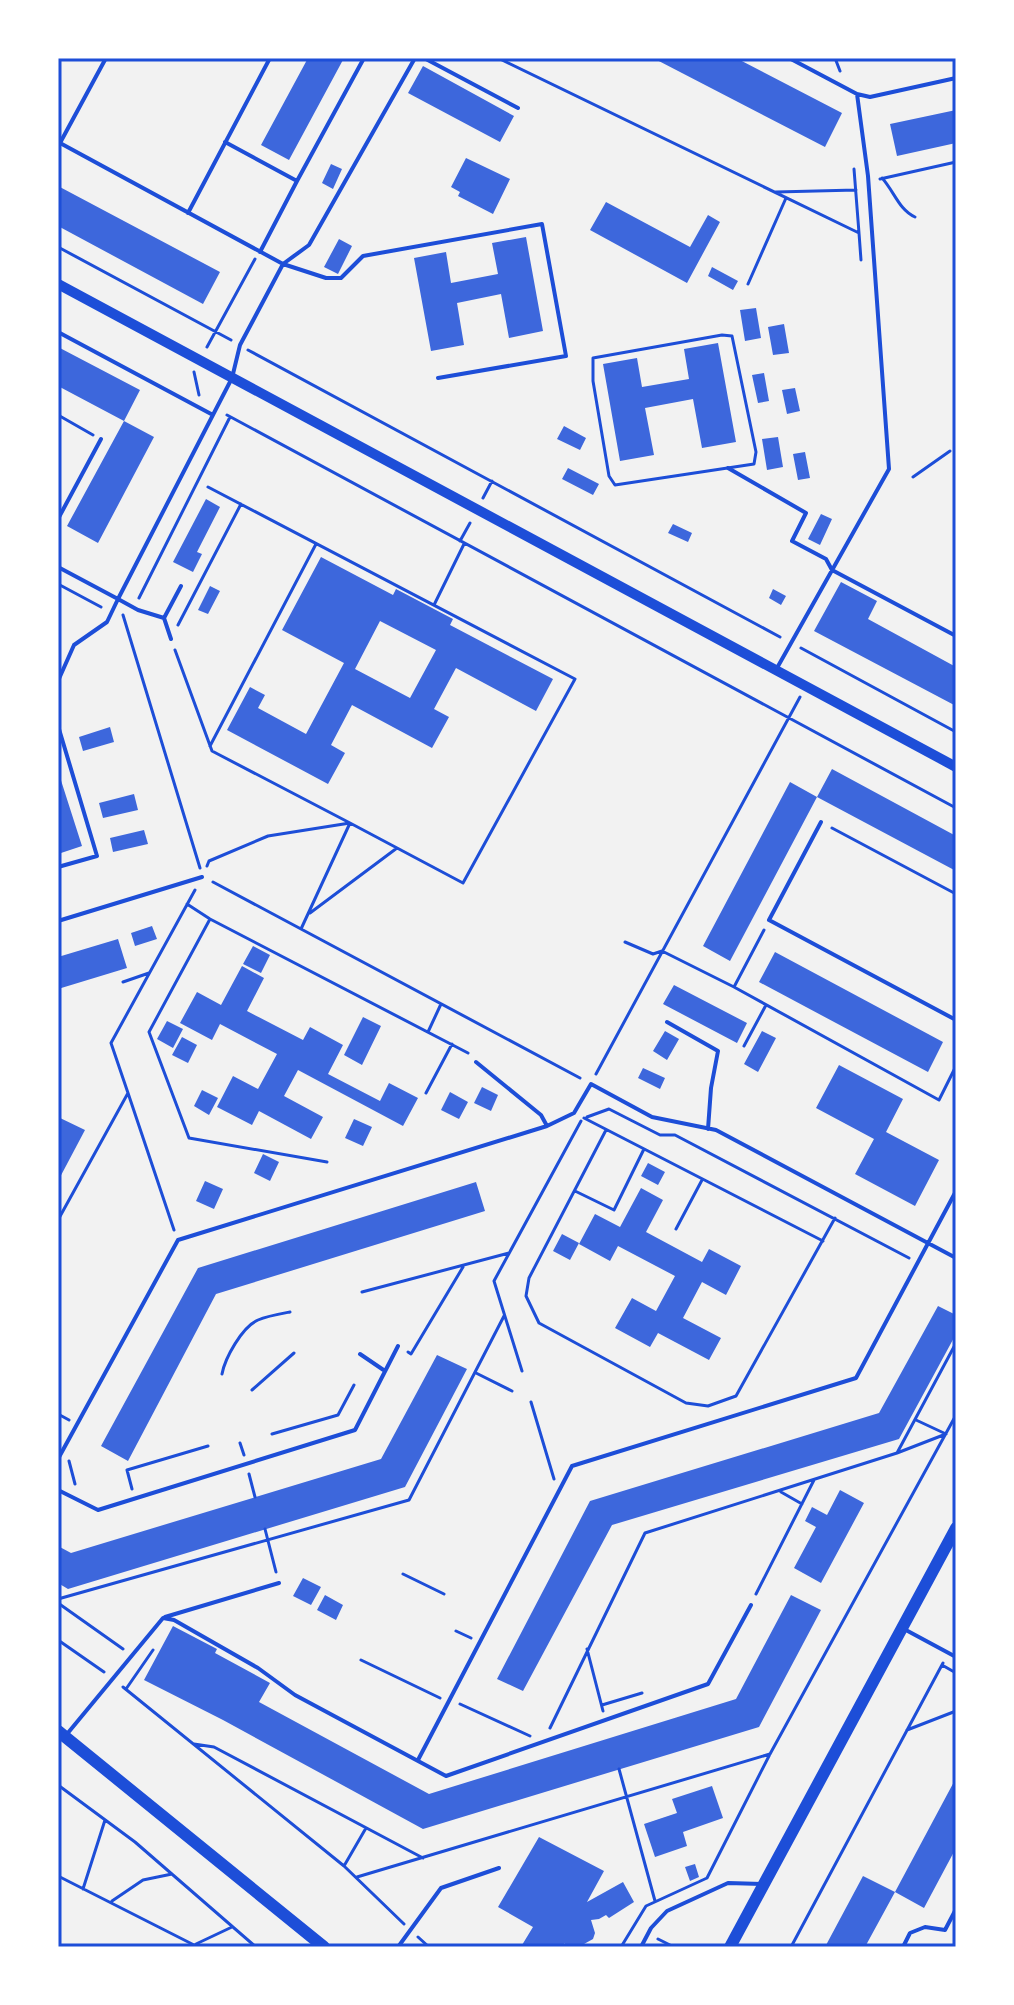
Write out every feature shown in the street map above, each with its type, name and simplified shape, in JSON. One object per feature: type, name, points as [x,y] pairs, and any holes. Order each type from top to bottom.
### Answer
[{"type":"main road","points":[[730,1947],[956,1528]]},
{"type":"main road","points":[[62,1733],[324,1947]]},
{"type":"street","points":[[58,284],[956,767]]},
{"type":"lane","points":[[106,58],[60,143],[283,264],[326,278],[341,278],[363,256],[542,224],[566,356],[438,378]]},
{"type":"lane","points":[[188,213],[270,58]]},
{"type":"lane","points":[[260,252],[364,58]]},
{"type":"lane","points":[[58,681],[74,645],[107,622],[217,410],[232,378],[240,345],[283,264],[309,245],[415,58]]},
{"type":"lane","points":[[424,58],[518,108]]},
{"type":"lane","points":[[789,58],[857,94],[870,97],[956,78]]},
{"type":"lane","points":[[776,670],[889,469],[868,181],[857,94]]},
{"type":"lane","points":[[225,142],[297,181]]},
{"type":"lane","points":[[58,332],[213,415]]},
{"type":"lane","points":[[58,519],[101,439]]},
{"type":"lane","points":[[728,468],[806,513],[792,541],[826,559],[832,570],[956,636]]},
{"type":"lane","points":[[58,567],[134,608],[164,618]]},
{"type":"lane","points":[[171,639],[164,618],[181,586]]},
{"type":"lane","points":[[58,719],[97,856],[58,867]]},
{"type":"lane","points":[[821,822],[769,920],[956,1020]]},
{"type":"lane","points":[[58,921],[202,877]]},
{"type":"lane","points":[[667,1022],[718,1051],[708,1129]]},
{"type":"lane","points":[[476,1062],[541,1115],[547,1126]]},
{"type":"lane","points":[[58,1459],[178,1240],[547,1126],[574,1113],[591,1084],[652,1117],[716,1130],[956,1258]]},
{"type":"lane","points":[[418,1760],[572,1466],[856,1378],[956,1191]]},
{"type":"lane","points":[[58,1490],[98,1510],[355,1430],[398,1346]]},
{"type":"lane","points":[[360,1354],[385,1372]]},
{"type":"lane","points":[[62,1733],[114,1679],[163,1618],[279,1583]]},
{"type":"lane","points":[[163,1618],[174,1620],[258,1668],[295,1695],[446,1776],[708,1684],[751,1605]]},
{"type":"lane","points":[[902,1628],[956,1657]]},
{"type":"lane","points":[[398,1947],[412,1932],[441,1888],[499,1868]]},
{"type":"lane","points":[[641,1947],[651,1928],[667,1911],[728,1883],[764,1884]]},
{"type":"lane","points":[[903,1947],[910,1933],[925,1927],[945,1930],[956,1909]]},
{"type":"path","points":[[498,58],[859,233],[862,265]]},
{"type":"path","points":[[835,58],[839,68]]},
{"type":"path","points":[[868,181],[956,162]]},
{"type":"path","points":[[882,178],[900,205],[915,217]]},
{"type":"path","points":[[774,192],[856,190]]},
{"type":"path","points":[[748,284],[786,198]]},
{"type":"path","points":[[58,247],[956,732]]},
{"type":"path","points":[[203,410],[193,373],[260,252]]},
{"type":"path","points":[[722,335],[732,336],[756,452],[754,464],[728,468],[615,485],[609,476],[593,381],[593,358],[722,335]]},
{"type":"path","points":[[217,410],[956,808]]},
{"type":"path","points":[[58,415],[101,439]]},
{"type":"path","points":[[134,608],[230,417]]},
{"type":"path","points":[[913,477],[950,451]]},
{"type":"path","points":[[208,487],[241,504],[316,544],[575,679],[463,883],[212,751],[171,639],[241,504]]},
{"type":"path","points":[[434,605],[465,543]]},
{"type":"path","points":[[210,746],[316,544]]},
{"type":"path","points":[[58,584],[112,613]]},
{"type":"path","points":[[118,599],[202,877],[591,1084],[805,686]]},
{"type":"path","points":[[821,822],[956,894]]},
{"type":"path","points":[[178,1240],[111,1043],[209,861],[268,836],[350,823]]},
{"type":"path","points":[[301,929],[350,823]]},
{"type":"path","points":[[308,914],[397,848]]},
{"type":"path","points":[[187,904],[210,919],[467,1052],[476,1062]]},
{"type":"path","points":[[210,919],[149,1032],[189,1138],[327,1162]]},
{"type":"path","points":[[734,987],[769,920]]},
{"type":"path","points":[[625,942],[653,954],[662,951],[734,987],[939,1100],[956,1066]]},
{"type":"path","points":[[123,982],[149,973]]},
{"type":"path","points":[[428,1032],[441,1004]]},
{"type":"path","points":[[744,1046],[766,1005]]},
{"type":"path","points":[[426,1093],[452,1044]]},
{"type":"path","points":[[58,1220],[128,1093]]},
{"type":"path","points":[[522,1371],[494,1281],[583,1118],[609,1109],[660,1135],[675,1135],[918,1262]]},
{"type":"path","points":[[574,1113],[824,1241]]},
{"type":"path","points":[[606,1130],[529,1278],[526,1296],[539,1323],[686,1403],[708,1406],[736,1396],[835,1218]]},
{"type":"path","points":[[575,1191],[614,1210],[644,1149]]},
{"type":"path","points":[[676,1229],[702,1180]]},
{"type":"path","points":[[362,1292],[509,1253]]},
{"type":"path","points":[[398,1346],[411,1354],[464,1265]]},
{"type":"path","points":[[222,1374],[224,1364],[255,1320],[290,1312]]},
{"type":"path","points":[[58,1601],[409,1500],[505,1315]]},
{"type":"path","points":[[897,1453],[956,1343]]},
{"type":"path","points":[[252,1390],[294,1353]]},
{"type":"path","points":[[949,1356],[956,1359]]},
{"type":"path","points":[[476,1373],[512,1391]]},
{"type":"path","points":[[272,1434],[338,1415],[354,1385]]},
{"type":"path","points":[[531,1402],[558,1493]]},
{"type":"path","points":[[621,1947],[646,1906],[707,1878],[770,1754],[956,1415]]},
{"type":"path","points":[[916,1420],[946,1434]]},
{"type":"path","points":[[361,1660],[543,1743],[645,1533],[897,1453],[946,1434]]},
{"type":"path","points":[[65,1445],[78,1500]]},
{"type":"path","points":[[134,1499],[127,1470],[208,1446]]},
{"type":"path","points":[[751,1605],[814,1480]]},
{"type":"path","points":[[779,1491],[802,1504]]},
{"type":"path","points":[[265,1529],[279,1583]]},
{"type":"path","points":[[403,1574],[444,1594]]},
{"type":"path","points":[[58,1601],[133,1655]]},
{"type":"path","points":[[456,1631],[480,1642]]},
{"type":"path","points":[[58,1640],[114,1679],[344,1866],[429,1947]]},
{"type":"path","points":[[126,1689],[159,1642]]},
{"type":"path","points":[[587,1649],[606,1720]]},
{"type":"path","points":[[791,1947],[948,1653]]},
{"type":"path","points":[[942,1665],[956,1673]]},
{"type":"path","points":[[602,1705],[642,1693]]},
{"type":"path","points":[[907,1730],[956,1711]]},
{"type":"path","points":[[192,1743],[214,1747],[423,1858]]},
{"type":"path","points":[[357,1877],[770,1754]]},
{"type":"path","points":[[619,1769],[655,1901]]},
{"type":"path","points":[[58,1785],[172,1874],[256,1947]]},
{"type":"path","points":[[83,1889],[105,1820]]},
{"type":"path","points":[[344,1866],[366,1828]]},
{"type":"path","points":[[111,1902],[143,1880],[172,1874]]},
{"type":"path","points":[[58,1876],[196,1946],[232,1927]]},
{"type":"building","points":[[308,58],[344,58],[289,160],[261,145]]},
{"type":"building","points":[[653,58],[736,58],[842,113],[825,147]]},
{"type":"building","points":[[423,66],[514,116],[500,142],[408,93]]},
{"type":"building","points":[[956,110],[956,143],[897,156],[890,124]]},
{"type":"building","points":[[466,158],[510,179],[493,214],[458,196],[460,192],[451,187]]},
{"type":"building","points":[[331,164],[342,169],[333,189],[322,183]]},
{"type":"building","points":[[58,186],[220,272],[203,304],[58,226]]},
{"type":"building","points":[[606,202],[690,247],[708,215],[720,222],[687,283],[590,230]]},
{"type":"building","points":[[526,237],[543,331],[509,338],[501,294],[457,303],[464,345],[431,351],[414,258],[446,252],[451,283],[498,274],[492,243]]},
{"type":"building","points":[[339,239],[352,246],[338,274],[324,267]]},
{"type":"building","points":[[712,267],[738,281],[733,290],[708,276]]},
{"type":"building","points":[[756,308],[761,338],[745,341],[740,310]]},
{"type":"building","points":[[784,324],[789,353],[773,355],[768,327]]},
{"type":"building","points":[[718,343],[736,442],[702,448],[693,399],[645,408],[654,455],[620,461],[603,364],[637,358],[642,387],[689,379],[684,349]]},
{"type":"building","points":[[58,347],[140,390],[124,421],[58,386]]},
{"type":"building","points":[[764,373],[769,401],[758,403],[752,375]]},
{"type":"building","points":[[795,388],[800,411],[787,414],[782,390]]},
{"type":"building","points":[[124,421],[154,437],[98,543],[67,526]]},
{"type":"building","points":[[564,426],[586,438],[580,450],[557,439]]},
{"type":"building","points":[[778,437],[783,467],[767,470],[762,439]]},
{"type":"building","points":[[805,452],[810,478],[798,480],[793,454]]},
{"type":"building","points":[[568,468],[599,484],[593,495],[562,479]]},
{"type":"building","points":[[206,499],[220,507],[197,552],[202,554],[193,572],[173,562]]},
{"type":"building","points":[[821,514],[832,519],[820,545],[808,539]]},
{"type":"building","points":[[673,524],[692,533],[688,542],[668,533]]},
{"type":"building","points":[[321,557],[393,595],[396,589],[453,619],[450,625],[553,679],[536,711],[456,668],[434,709],[449,717],[432,748],[352,705],[331,745],[345,753],[328,784],[227,730],[250,687],[265,695],[258,708],[306,734],[344,663],[282,630]],"holes":[[[380,621],[436,650],[410,698],[355,669]]]},
{"type":"building","points":[[841,582],[877,601],[868,619],[956,667],[956,706],[814,631]]},
{"type":"building","points":[[210,586],[220,591],[208,614],[198,610]]},
{"type":"building","points":[[773,589],[786,596],[781,605],[769,598]]},
{"type":"building","points":[[110,727],[114,742],[83,751],[79,737]]},
{"type":"building","points":[[832,769],[956,836],[956,871],[817,797]]},
{"type":"building","points":[[58,771],[82,846],[58,854]]},
{"type":"building","points":[[790,782],[817,797],[730,961],[703,946]]},
{"type":"building","points":[[134,794],[138,810],[103,818],[99,803]]},
{"type":"building","points":[[144,830],[148,844],[113,852],[110,838]]},
{"type":"building","points":[[152,926],[157,939],[135,946],[131,933]]},
{"type":"building","points":[[118,939],[127,968],[58,989],[58,957]]},
{"type":"building","points":[[253,946],[270,955],[261,973],[243,964]]},
{"type":"building","points":[[775,952],[943,1042],[928,1072],[759,982]]},
{"type":"building","points":[[242,966],[264,978],[247,1011],[303,1040],[310,1027],[343,1045],[328,1074],[380,1101],[389,1083],[418,1098],[403,1126],[298,1070],[284,1096],[323,1117],[311,1139],[259,1111],[252,1125],[217,1107],[233,1076],[258,1089],[277,1054],[220,1024],[212,1040],[180,1023],[197,992],[221,1005]]},
{"type":"building","points":[[674,985],[747,1023],[737,1043],[663,1004]]},
{"type":"building","points":[[363,1017],[381,1026],[362,1065],[344,1055]]},
{"type":"building","points":[[167,1021],[183,1029],[173,1048],[157,1039]]},
{"type":"building","points":[[665,1031],[679,1039],[667,1060],[653,1051]]},
{"type":"building","points":[[762,1031],[776,1038],[758,1072],[744,1064]]},
{"type":"building","points":[[182,1037],[197,1045],[188,1063],[172,1055]]},
{"type":"building","points":[[839,1065],[903,1099],[886,1132],[939,1160],[915,1206],[855,1174],[874,1139],[816,1108]]},
{"type":"building","points":[[643,1068],[665,1078],[660,1089],[638,1078]]},
{"type":"building","points":[[482,1087],[498,1095],[491,1111],[474,1103]]},
{"type":"building","points":[[202,1090],[218,1098],[209,1115],[194,1106]]},
{"type":"building","points":[[450,1092],[468,1102],[459,1119],[441,1110]]},
{"type":"building","points":[[58,1117],[85,1130],[58,1181]]},
{"type":"building","points":[[354,1119],[372,1127],[363,1146],[345,1138]]},
{"type":"building","points":[[263,1154],[279,1162],[270,1181],[254,1173]]},
{"type":"building","points":[[648,1163],[665,1172],[658,1185],[641,1176]]},
{"type":"building","points":[[205,1181],[223,1189],[214,1209],[196,1201]]},
{"type":"building","points":[[476,1182],[485,1211],[216,1294],[128,1461],[101,1446],[198,1268]]},
{"type":"building","points":[[641,1188],[663,1200],[646,1232],[702,1262],[709,1249],[741,1266],[726,1295],[702,1282],[683,1318],[721,1338],[709,1360],[658,1333],[650,1347],[615,1328],[632,1298],[656,1311],[675,1276],[618,1246],[610,1261],[579,1244],[595,1214],[620,1227]]},
{"type":"building","points":[[562,1234],[579,1243],[570,1260],[553,1251]]},
{"type":"building","points":[[938,1306],[956,1315],[956,1334],[899,1439],[612,1525],[523,1691],[497,1679],[590,1501],[879,1413]]},
{"type":"building","points":[[437,1355],[467,1369],[405,1487],[68,1589],[58,1583],[58,1546],[71,1553],[381,1459]]},
{"type":"building","points":[[840,1490],[864,1503],[821,1583],[794,1568],[816,1527],[805,1521],[812,1507],[827,1515]]},
{"type":"building","points":[[303,1578],[321,1587],[311,1605],[293,1596]]},
{"type":"building","points":[[325,1595],[343,1605],[336,1620],[317,1610]]},
{"type":"building","points":[[791,1595],[821,1610],[759,1727],[423,1829],[144,1680],[173,1626],[217,1649],[215,1653],[270,1683],[259,1702],[429,1794],[736,1699]]},
{"type":"building","points":[[956,1778],[956,1848],[924,1908],[895,1892]]},
{"type":"building","points":[[712,1786],[723,1818],[683,1832],[687,1846],[655,1857],[644,1824],[677,1813],[672,1799]]},
{"type":"building","points":[[539,1837],[604,1871],[587,1902],[623,1882],[634,1902],[609,1918],[606,1915],[591,1920],[595,1933],[593,1939],[584,1944],[585,1947],[565,1947],[565,1943],[563,1947],[526,1947],[522,1945],[533,1927],[498,1907]]},
{"type":"building","points":[[695,1864],[699,1877],[690,1881],[685,1867]]},
{"type":"building","points":[[863,1876],[895,1892],[865,1947],[825,1947]]}]
